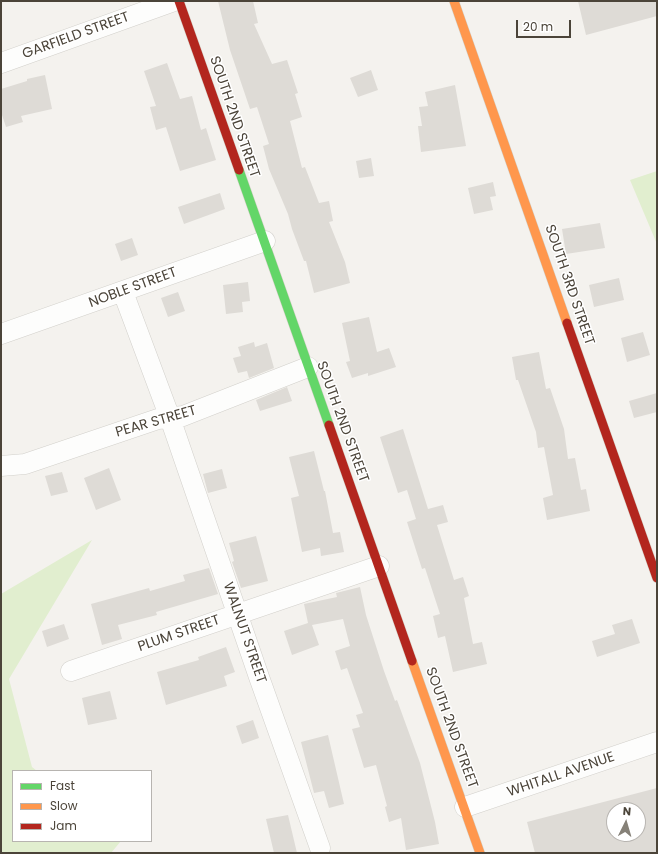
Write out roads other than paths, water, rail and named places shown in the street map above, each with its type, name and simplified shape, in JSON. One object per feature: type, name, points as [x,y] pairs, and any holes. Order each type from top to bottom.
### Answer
[{"type":"main road","name":"SOUTH 2ND STREET","points":[[178,1],[244,187],[265,241],[308,368],[480,853]]},
{"type":"main road","name":"SOUTH 3RD STREET","points":[[454,1],[657,578]]},
{"type":"street","name":"GARFIELD STREET","points":[[1,63],[174,1]]},
{"type":"street","name":"NOBLE STREET","points":[[1,334],[265,241]]},
{"type":"street","name":"WALNUT STREET","points":[[123,292],[170,418],[237,614],[320,848]]},
{"type":"street","name":"PEAR STREET","points":[[1,466],[25,464],[158,419],[183,416],[308,368]]},
{"type":"street","name":"PLUM STREET","points":[[71,671],[379,566]]},
{"type":"street","name":"WHITALL AVENUE","points":[[464,807],[657,742]]}]
